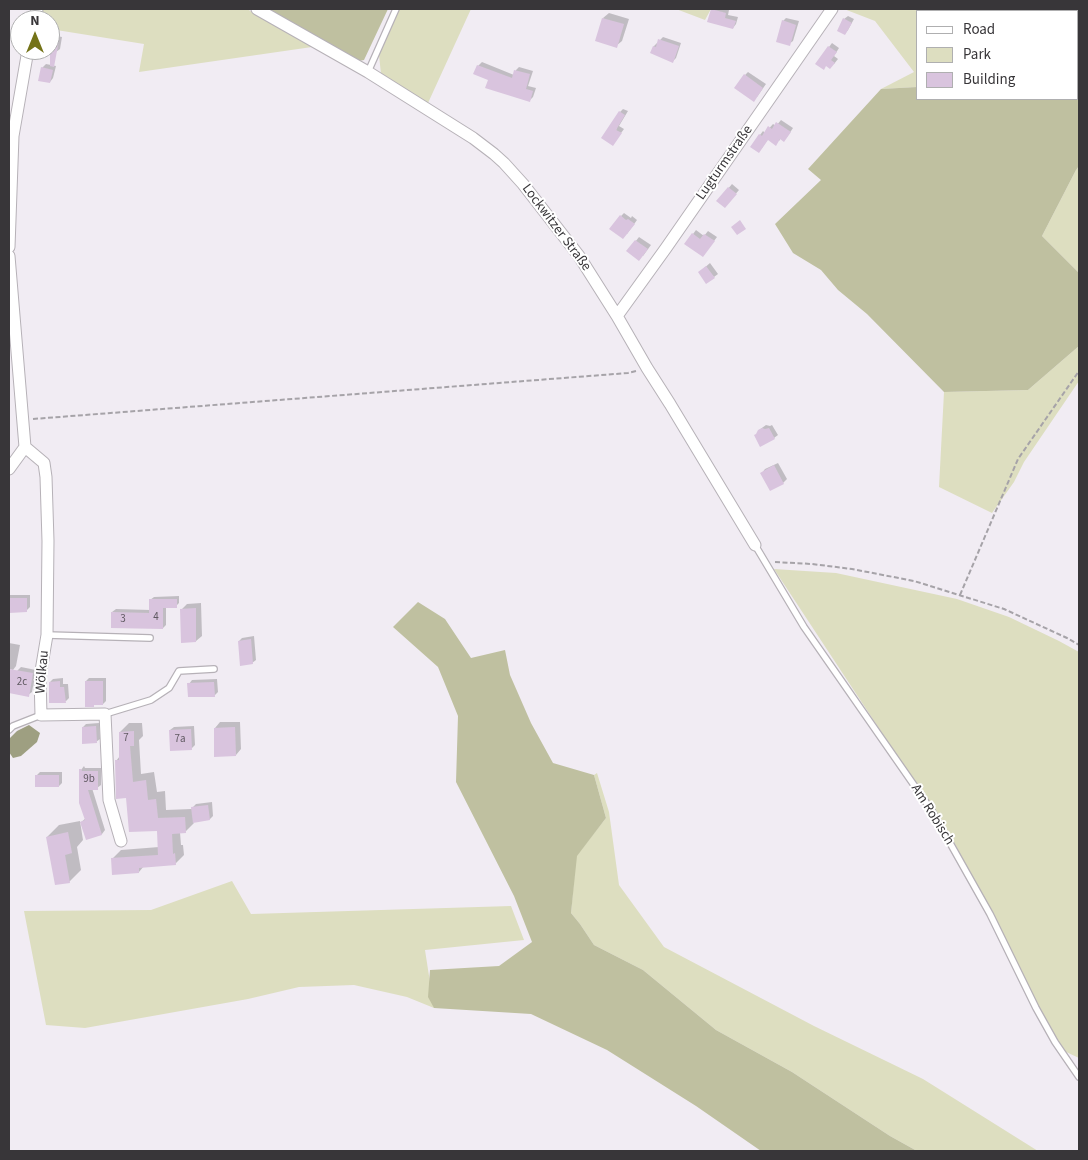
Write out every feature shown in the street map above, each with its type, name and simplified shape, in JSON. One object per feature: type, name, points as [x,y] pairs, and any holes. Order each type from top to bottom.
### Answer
[{"type":"street","name":"Lockwitzer Straße","points":[[257,9],[368,72],[473,138],[504,163],[523,184],[579,256],[756,546]]},
{"type":"street","name":"Lugturmstraße","points":[[617,316],[832,9]]},
{"type":"street","points":[[9,247],[13,136],[26,60]]},
{"type":"street","points":[[9,256],[25,446],[9,470]]},
{"type":"street","name":"Wölkau","points":[[25,446],[44,463],[46,477],[48,541],[47,635],[40,677],[41,715],[105,714]]},
{"type":"street","points":[[105,714],[109,800],[121,841]]},
{"type":"lane","points":[[368,72],[396,9]]},
{"type":"lane","name":"Am Robisch","points":[[756,546],[804,627],[932,811],[990,914],[1036,1008],[1055,1042],[1079,1077]]},
{"type":"lane","points":[[47,635],[150,638]]},
{"type":"lane","points":[[105,714],[152,700],[170,688],[179,671],[214,669]]},
{"type":"lane","points":[[9,730],[13,726],[41,715]]},
{"type":"path","points":[[23,420],[628,373],[647,368]]},
{"type":"path","points":[[960,595],[1018,459],[1079,371]]},
{"type":"path","points":[[766,562],[852,569],[914,581],[1004,609],[1079,644]]},
{"type":"green space","points":[[247,9],[312,47],[139,72],[144,44],[60,31],[60,10],[43,10]]},
{"type":"green space","points":[[399,9],[471,9],[428,103],[381,74],[379,55]]},
{"type":"green space","points":[[676,9],[711,9],[705,20]]},
{"type":"green space","points":[[844,9],[1064,9],[916,10],[916,87],[881,89],[914,72],[875,21]]},
{"type":"green space","points":[[1079,166],[1079,273],[1042,236]]},
{"type":"green space","points":[[1079,346],[1079,381],[992,513],[939,487],[944,392],[1028,390]]},
{"type":"green space","points":[[774,569],[836,573],[957,599],[1009,617],[1079,652],[1079,1058],[1064,1051],[1046,1021],[955,844]]},
{"type":"green space","points":[[597,773],[609,812],[619,885],[664,947],[814,1026],[923,1079],[1038,1151],[917,1151],[890,1136],[792,1072],[716,1030],[643,970],[594,945],[571,913],[576,856],[606,818],[594,775]]},
{"type":"green space","points":[[232,881],[251,914],[511,906],[524,940],[425,950],[434,1008],[407,997],[354,985],[299,987],[248,999],[85,1028],[46,1025],[24,911],[151,910]]},
{"type":"shaded area","points":[[265,9],[388,9],[364,60],[354,62]]},
{"type":"shaded area","points":[[1079,9],[1079,166],[1042,236],[1079,273],[1079,346],[1028,390],[944,392],[867,314],[838,290],[821,270],[793,253],[775,224],[821,180],[808,169],[881,89],[916,87],[916,100],[1078,100],[1078,10],[1062,10]]},
{"type":"shaded area","points":[[418,602],[445,619],[471,658],[505,650],[510,675],[531,723],[553,763],[594,775],[606,818],[577,856],[571,913],[594,945],[643,970],[716,1030],[792,1072],[890,1136],[917,1151],[761,1151],[696,1106],[607,1050],[531,1014],[434,1008],[428,997],[430,970],[499,966],[532,942],[514,896],[456,782],[458,716],[438,667],[393,627]]},
{"type":"shaded area","points":[[29,725],[40,733],[37,742],[21,756],[13,758],[9,752],[9,739],[17,731]]},
{"type":"building","points":[[711,9],[726,13],[725,18],[736,21],[733,29],[707,22]]},
{"type":"building","points":[[602,18],[624,24],[617,48],[595,41]]},
{"type":"building","points":[[843,18],[852,23],[845,35],[837,31]]},
{"type":"building","points":[[782,20],[796,25],[790,46],[776,42]]},
{"type":"building","points":[[658,39],[679,46],[673,63],[650,53],[653,46],[656,47]]},
{"type":"building","points":[[828,46],[837,52],[831,60],[835,63],[830,69],[826,66],[824,70],[815,64]]},
{"type":"building","points":[[50,60],[55,60],[54,67],[50,66]]},
{"type":"building","points":[[477,65],[512,78],[514,70],[530,74],[526,89],[533,91],[530,102],[485,88],[488,80],[473,74]]},
{"type":"building","points":[[41,67],[53,70],[50,83],[38,81]]},
{"type":"building","points":[[744,74],[763,88],[754,102],[734,88]]},
{"type":"building","points":[[619,111],[625,115],[616,130],[622,133],[613,146],[601,138]]},
{"type":"building","points":[[776,122],[791,132],[784,142],[780,139],[776,146],[768,140],[759,153],[750,147],[759,134],[762,136],[768,126],[772,129]]},
{"type":"building","points":[[728,187],[737,194],[725,208],[716,201]]},
{"type":"building","points":[[620,215],[635,224],[623,239],[609,229]]},
{"type":"building","points":[[740,220],[746,229],[737,235],[731,227]]},
{"type":"building","points":[[692,233],[700,239],[704,234],[715,241],[703,257],[684,244]]},
{"type":"building","points":[[635,240],[648,249],[639,261],[626,251]]},
{"type":"building","points":[[706,266],[715,278],[706,284],[698,272]]},
{"type":"building","points":[[762,428],[769,428],[775,439],[760,447],[754,435]]},
{"type":"building","points":[[774,465],[784,484],[770,491],[760,473]]},
{"type":"building","points":[[9,598],[27,598],[27,612],[9,613]]},
{"type":"building","points":[[149,599],[177,599],[177,608],[163,608],[163,629],[111,628],[111,612],[149,613]]},
{"type":"building","points":[[196,608],[196,642],[181,643],[180,609]]},
{"type":"building","points":[[251,639],[253,664],[240,666],[238,641]]},
{"type":"building","points":[[9,669],[33,673],[29,697],[9,693]]},
{"type":"building","points":[[60,681],[60,687],[64,687],[66,703],[49,703],[49,682]]},
{"type":"building","points":[[85,681],[103,681],[103,705],[85,707]]},
{"type":"building","points":[[214,682],[215,697],[188,697],[187,683]]},
{"type":"building","points":[[96,726],[97,743],[82,744],[82,727]]},
{"type":"building","points":[[235,727],[236,756],[214,757],[214,728]]},
{"type":"building","points":[[191,729],[192,750],[170,751],[169,730]]},
{"type":"building","points":[[134,731],[134,746],[130,746],[133,782],[146,780],[148,800],[156,799],[158,818],[185,817],[186,833],[172,834],[173,854],[175,853],[176,865],[139,868],[139,873],[112,875],[111,858],[158,855],[157,831],[129,832],[126,798],[116,799],[115,760],[119,760],[119,732]]},
{"type":"building","points":[[79,769],[82,771],[98,771],[98,790],[88,790],[102,835],[86,840],[80,822],[85,820],[79,803]]},
{"type":"building","points":[[35,775],[59,775],[59,787],[35,787]]},
{"type":"building","points":[[208,805],[210,820],[193,823],[191,807]]},
{"type":"building","points":[[68,832],[72,853],[65,855],[70,883],[55,885],[46,837]]}]
